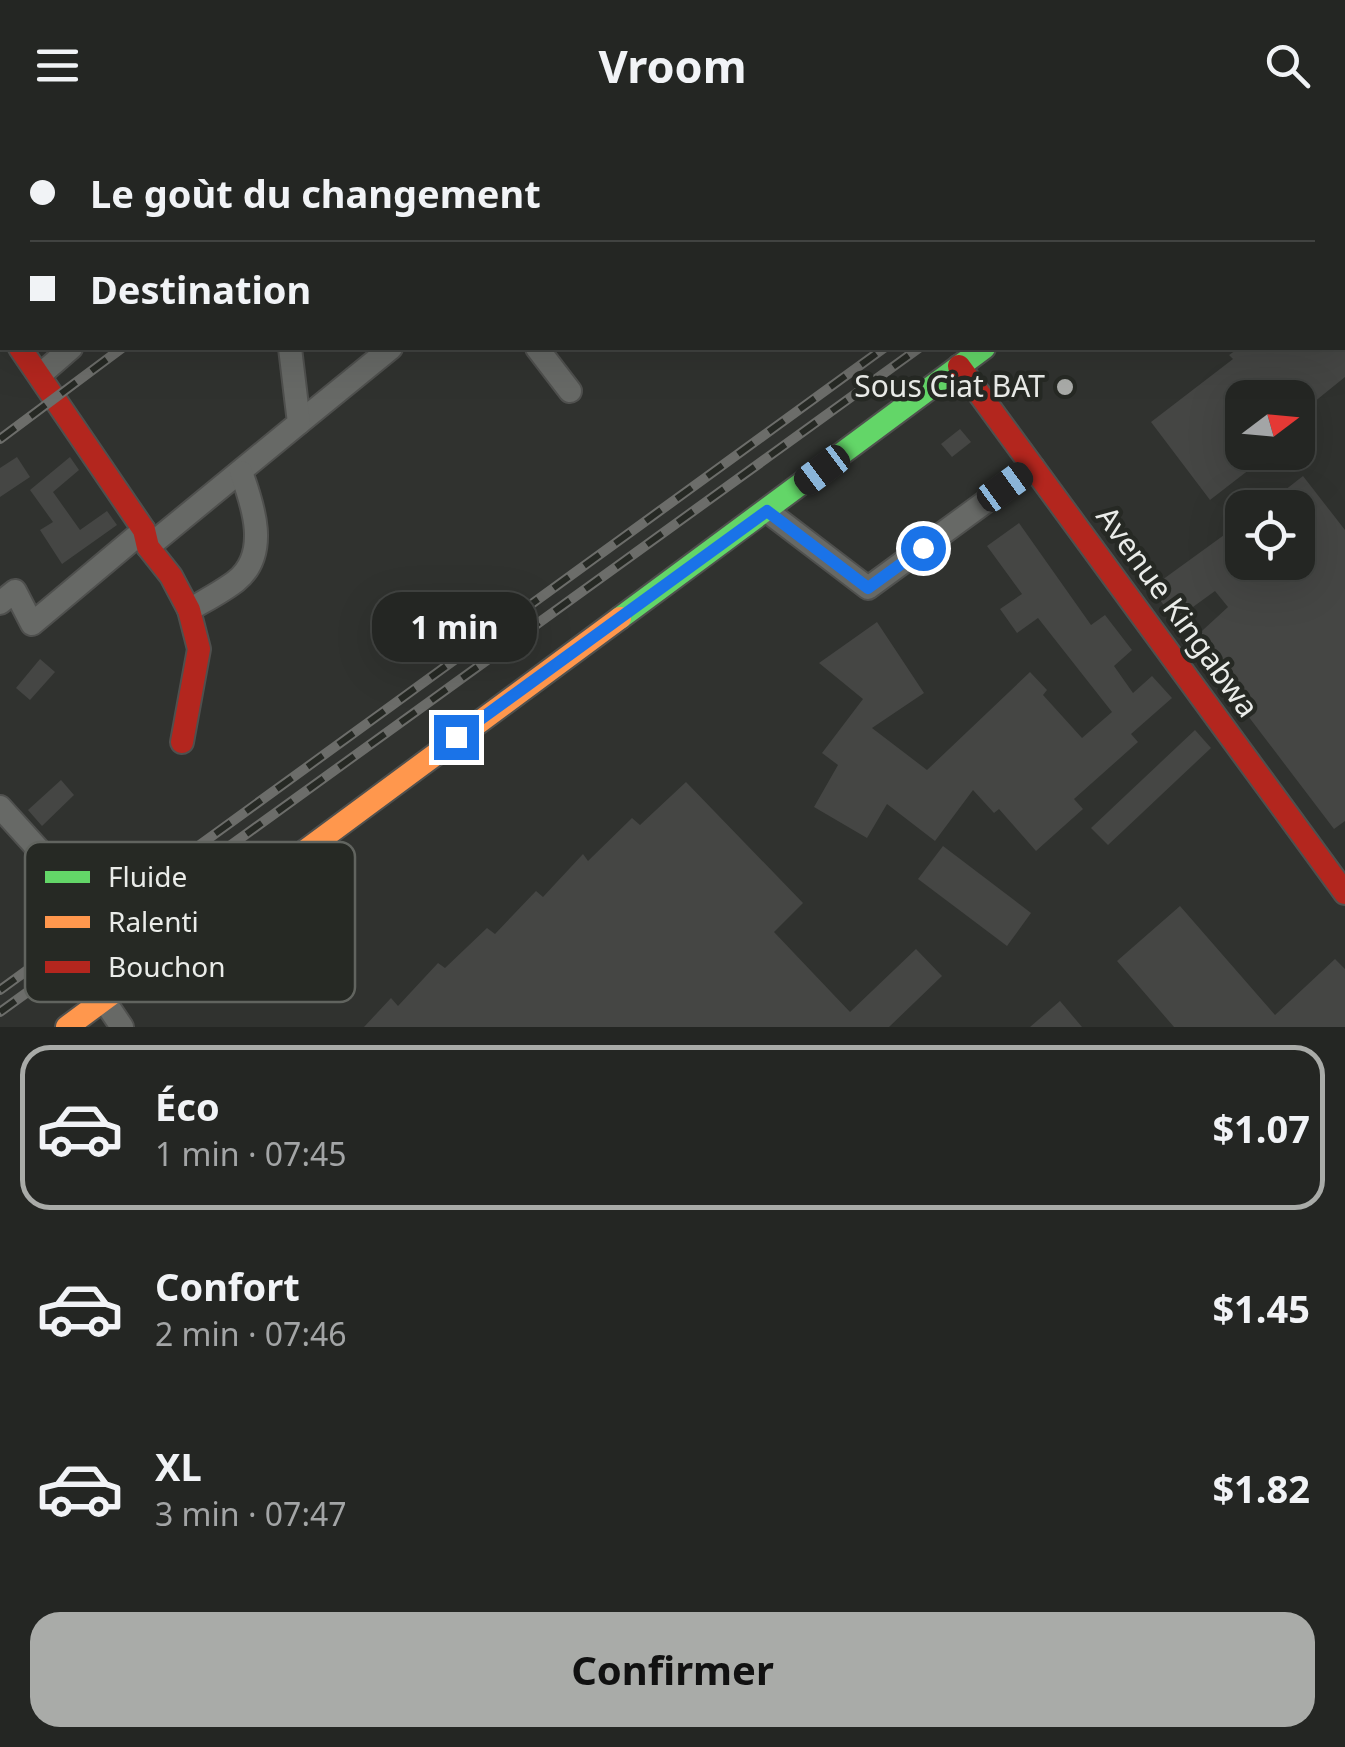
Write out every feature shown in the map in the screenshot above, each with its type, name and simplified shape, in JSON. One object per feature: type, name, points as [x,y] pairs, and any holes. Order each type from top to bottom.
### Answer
[{"type":"main road","points":[[21,350],[171,576],[189,610],[199,648],[182,742]]},
{"type":"main road","points":[[314,842],[981,350]]},
{"type":"main road","name":"Avenue Kingabwa","points":[[959,366],[1345,894]]},
{"type":"main road","points":[[67,1027],[99,1002]]},
{"type":"street","points":[[40,375],[70,350]]},
{"type":"street","points":[[290,350],[299,422]]},
{"type":"street","points":[[0,603],[14,591],[32,624],[241,472],[388,350]]},
{"type":"street","points":[[539,350],[570,391]]},
{"type":"street","points":[[767,511],[868,588],[1033,467]]},
{"type":"street","points":[[189,610],[238,580],[251,562],[256,537],[254,508],[241,472]]},
{"type":"street","points":[[0,808],[31,842]]},
{"type":"street","points":[[105,1002],[122,1027]]},
{"type":"building","points":[[1236,350],[1345,350],[1345,377],[1315,401],[1315,380],[1225,380],[1225,470],[1249,470],[1210,500],[1151,422],[1233,359],[1229,355]]},
{"type":"building","points":[[960,429],[971,442],[952,457],[941,444]]},
{"type":"building","points":[[17,457],[30,477],[0,497],[0,468]]},
{"type":"building","points":[[70,457],[79,470],[53,492],[80,530],[107,511],[117,525],[62,564],[40,530],[53,522],[30,490]]},
{"type":"building","points":[[1303,476],[1314,490],[1285,490]]},
{"type":"building","points":[[1315,491],[1345,530],[1345,821],[1334,829],[1191,641],[1228,607],[1215,591],[1175,620],[1151,588],[1225,534],[1225,580],[1315,580]]},
{"type":"building","points":[[1019,523],[1091,625],[1105,615],[1132,650],[1114,666],[1133,693],[1152,676],[1172,698],[1131,734],[1138,742],[1074,799],[1083,809],[1036,851],[999,809],[994,813],[973,790],[935,841],[887,804],[867,838],[814,807],[838,765],[822,753],[863,699],[819,663],[877,622],[924,693],[872,728],[927,770],[1030,672],[1047,690],[1043,695],[1082,738],[1112,712],[1038,618],[1017,633],[1000,609],[1022,594],[987,546]]},
{"type":"building","points":[[40,659],[55,672],[30,700],[16,688]]},
{"type":"building","points":[[1195,730],[1211,748],[1108,845],[1091,828]]},
{"type":"building","points":[[61,780],[74,795],[42,826],[28,810]]},
{"type":"building","points":[[686,782],[803,903],[774,932],[850,1012],[916,949],[942,976],[889,1027],[364,1027],[391,998],[398,1006],[438,963],[445,968],[487,928],[495,934],[536,891],[543,897],[583,854],[588,861],[632,818],[640,825]]},
{"type":"building","points":[[943,846],[1031,913],[1007,946],[918,879]]},
{"type":"building","points":[[1180,906],[1275,1015],[1335,959],[1345,969],[1345,1027],[1174,1027],[1117,961]]},
{"type":"building","points":[[1060,1001],[1082,1027],[1030,1027]]},
{"type":"railway","points":[[0,439],[119,350]]},
{"type":"railway","points":[[204,842],[881,350]]},
{"type":"railway","points":[[235,842],[916,350]]},
{"type":"railway","points":[[0,990],[25,972]]},
{"type":"railway","points":[[0,1012],[25,994]]},
{"type":"traffic: fast","points":[[620,618],[981,350]]},
{"type":"traffic: slow","points":[[317,842],[620,618]]},
{"type":"traffic: slow","points":[[67,1027],[101,1002]]},
{"type":"traffic: jam","points":[[21,350],[144,530],[148,547],[171,576],[189,610],[199,649],[182,742]]},
{"type":"traffic: jam","points":[[959,366],[1345,893]]},
{"type":"place","name":"Sous Ciat BAT","points":[[1065,387]]},
{"type":"route","points":[[456,737],[767,511],[868,588],[923,548]]}]
